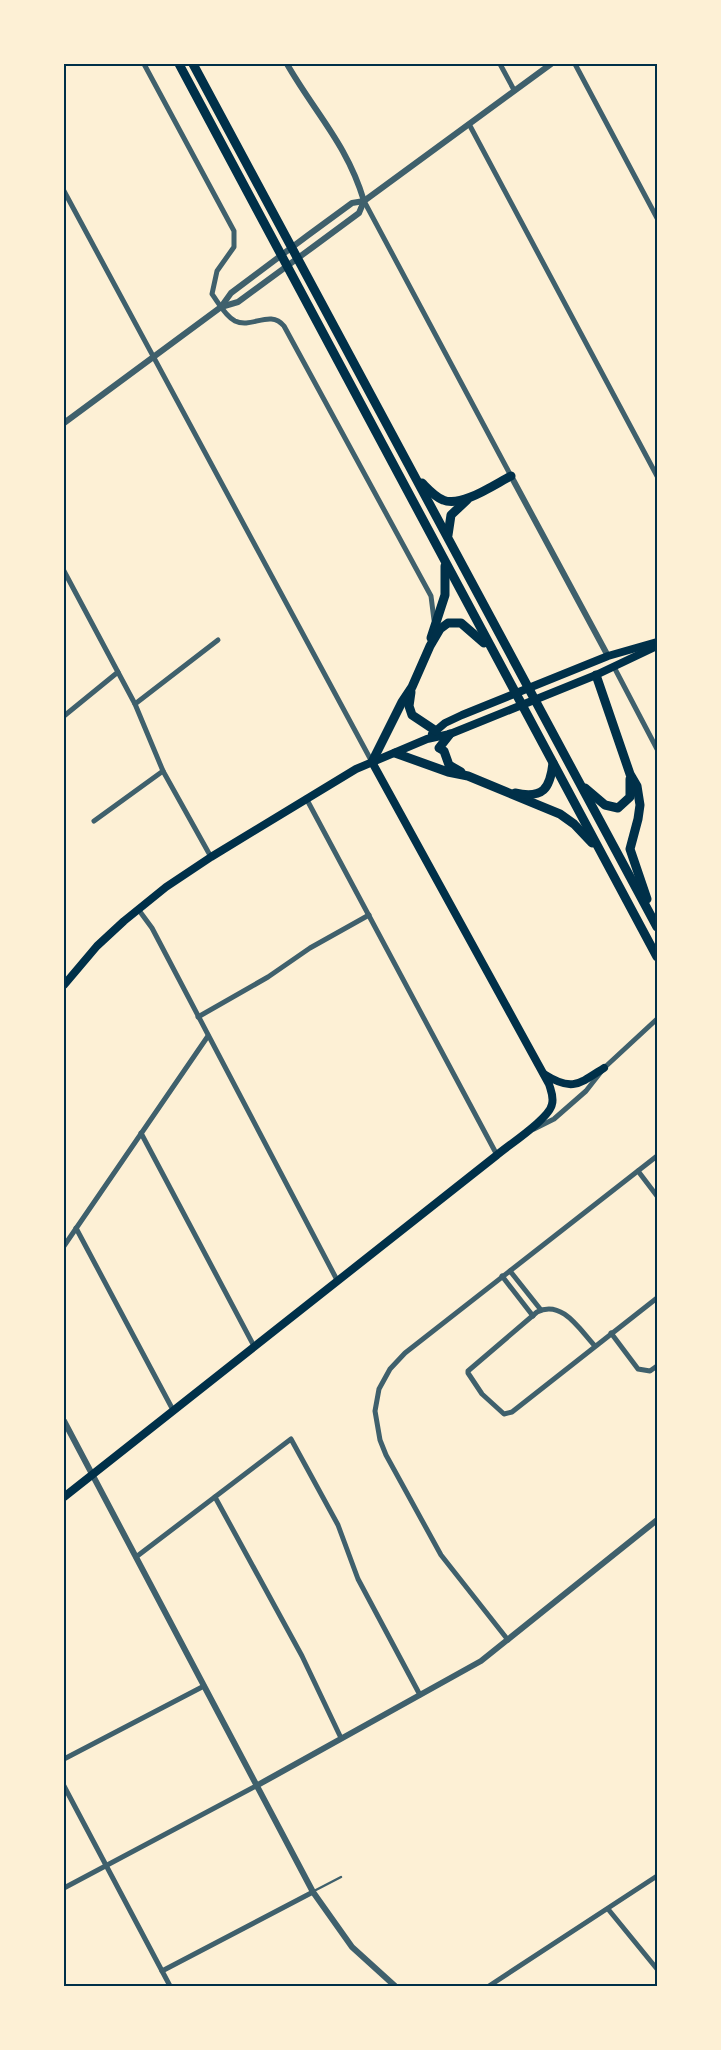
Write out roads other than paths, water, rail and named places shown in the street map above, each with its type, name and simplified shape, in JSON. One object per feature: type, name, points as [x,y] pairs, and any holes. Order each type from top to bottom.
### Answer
[{"type":"highway","points":[[178,64],[657,957]]},
{"type":"highway","points":[[193,64],[655,923]]},
{"type":"highway","points":[[416,478],[437,497],[445,501],[456,502],[471,497],[511,476]]},
{"type":"highway","points":[[448,537],[451,516],[471,497]]},
{"type":"highway","points":[[430,646],[434,625],[444,595],[444,561]]},
{"type":"highway","points":[[372,762],[402,702],[412,687],[430,646],[445,625],[458,622],[469,628],[493,652]]},
{"type":"highway","points":[[596,675],[630,774],[637,786],[640,805],[630,849],[655,923]]},
{"type":"highway","points":[[412,687],[409,706],[412,715],[418,721],[436,730]]},
{"type":"highway","points":[[450,734],[439,748],[444,751],[449,765],[468,776],[522,800],[565,816],[601,853]]},
{"type":"highway","points":[[396,753],[448,772],[468,776]]},
{"type":"highway","points":[[503,790],[528,796],[540,792],[550,780],[552,763]]},
{"type":"highway","points":[[582,785],[605,805],[618,808],[630,797],[630,774]]},
{"type":"main road","points":[[426,739],[436,730],[462,715],[608,656],[657,644]]},
{"type":"main road","points":[[64,985],[98,946],[138,909],[211,857],[306,798],[372,762],[426,739],[450,734],[596,675],[657,644]]},
{"type":"main road","points":[[64,1496],[497,1155],[545,1116],[552,1106],[551,1091],[543,1074],[372,762]]},
{"type":"main road","points":[[543,1074],[561,1084],[572,1085],[582,1082],[604,1068]]},
{"type":"street","points":[[144,64],[234,231],[234,247],[217,271],[212,294],[221,307],[236,321],[248,322],[271,318],[280,321],[284,326],[431,596],[434,625]]},
{"type":"street","points":[[287,64],[338,140],[358,180],[364,202],[608,656]]},
{"type":"street","points":[[500,64],[514,90]]},
{"type":"street","points":[[221,307],[238,302],[306,253],[359,213],[364,202],[551,64]]},
{"type":"street","points":[[576,64],[657,218]]},
{"type":"street","points":[[470,124],[657,476]]},
{"type":"street","points":[[64,191],[372,762]]},
{"type":"street","points":[[64,423],[221,307],[231,293],[299,242],[352,203],[364,202]]},
{"type":"street","points":[[64,571],[135,704],[163,771],[211,857]]},
{"type":"street","points":[[64,585],[70,580]]},
{"type":"street","points":[[135,704],[218,640]]},
{"type":"street","points":[[614,667],[657,749]]},
{"type":"street","points":[[64,716],[118,672]]},
{"type":"street","points":[[94,821],[163,771]]},
{"type":"street","points":[[306,798],[497,1155]]},
{"type":"street","points":[[138,909],[152,928],[337,1280]]},
{"type":"street","points":[[198,1017],[268,977],[319,943],[369,915]]},
{"type":"street","points":[[516,1139],[554,1118],[586,1091],[604,1068],[657,1019]]},
{"type":"street","points":[[64,1246],[208,1036]]},
{"type":"street","points":[[141,1133],[254,1346]]},
{"type":"street","points":[[508,1640],[455,1574],[430,1537],[386,1455],[378,1432],[375,1412],[382,1382],[398,1358],[657,1156]]},
{"type":"street","points":[[638,1171],[657,1196]]},
{"type":"street","points":[[76,1228],[173,1410]]},
{"type":"street","points":[[510,1270],[541,1310]]},
{"type":"street","points":[[502,1276],[533,1316]]},
{"type":"street","points":[[594,1346],[562,1310],[548,1308],[541,1310],[533,1316],[468,1371],[482,1394],[504,1414],[512,1412],[657,1298]]},
{"type":"street","points":[[611,1333],[638,1369],[650,1371],[657,1366]]},
{"type":"street","points":[[64,1421],[313,1892],[352,1947],[395,1986]]},
{"type":"street","points":[[136,1557],[291,1439],[338,1525],[358,1579],[420,1695]]},
{"type":"street","points":[[215,1497],[302,1656],[341,1738]]},
{"type":"street","points":[[64,1888],[256,1786],[470,1668],[508,1640],[657,1520]]},
{"type":"street","points":[[64,1760],[204,1686]]},
{"type":"street","points":[[64,1786],[170,1986]]},
{"type":"street","points":[[489,1986],[657,1876]]},
{"type":"street","points":[[162,1971],[313,1892]]},
{"type":"street","points":[[608,1909],[657,1969]]},
{"type":"lane","points":[[313,1892],[342,1877]]}]
